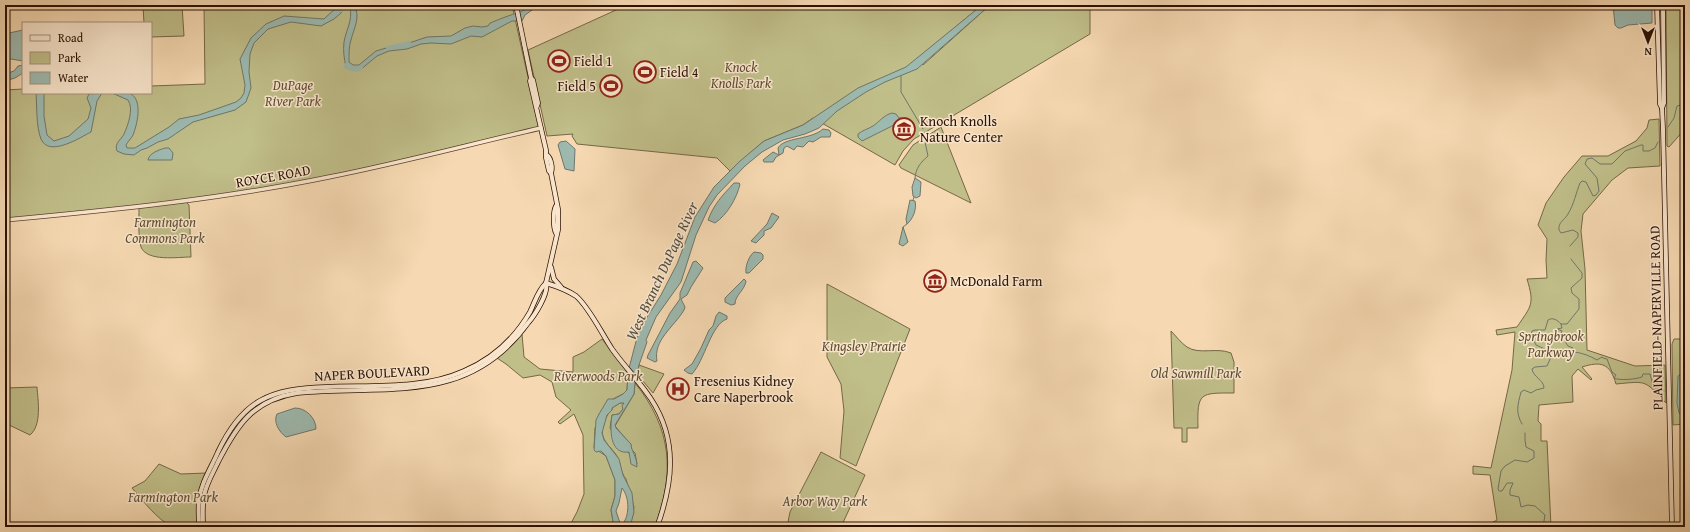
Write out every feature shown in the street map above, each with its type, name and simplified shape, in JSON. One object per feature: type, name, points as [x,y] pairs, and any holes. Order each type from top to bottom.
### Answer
[{"type":"main road","name":"PLAINFIELD-NAPERVILLE ROAD","points":[[1657,5],[1660,104],[1662,108],[1672,527]]},
{"type":"main road","name":"PLAINFIELD-NAPERVILLE ROAD","points":[[1662,108],[1664,103],[1663,5]]},
{"type":"main road","points":[[516,6],[531,78],[533,80],[538,103],[537,106],[547,155],[546,158],[549,171],[551,173],[556,206],[558,209],[558,223],[551,266],[546,282],[576,296],[583,303],[607,342],[652,400],[661,419],[666,434],[670,455],[670,474],[668,494],[657,527]]},
{"type":"main road","points":[[551,266],[554,279],[563,289]]},
{"type":"main road","name":"NAPER BOULEVARD","points":[[199,527],[199,501],[204,483],[230,430],[238,420],[256,404],[271,395],[295,388],[411,384],[437,380],[461,373],[484,360],[510,339],[528,316],[542,286],[546,282]]},
{"type":"main road","name":"NAPER BOULEVARD","points":[[203,527],[203,501],[208,485],[234,432],[246,417],[259,407],[273,399],[287,394],[416,388],[442,384],[466,375],[497,357],[523,331],[543,297],[547,287],[546,282]]},
{"type":"street","name":"ROYCE ROAD","points":[[5,220],[124,209],[293,184],[352,172],[541,128]]},
{"type":"green space","points":[[63,5],[182,5],[184,36],[152,37],[152,22],[144,22],[143,6],[63,8]]},
{"type":"green space","name":"DuPage River Park","points":[[204,5],[512,5],[539,127],[329,176],[249,191],[168,202],[5,219],[5,90],[22,89],[22,94],[152,94],[152,86],[205,84]]},
{"type":"green space","name":"Knock Knolls Park","points":[[627,5],[982,5],[917,59],[923,65],[990,5],[1090,5],[1090,34],[914,139],[903,151],[895,165],[813,118],[803,125],[764,141],[730,171],[717,158],[577,144],[572,136],[573,134],[547,136],[528,50]]},
{"type":"green space","points":[[1666,5],[1685,5],[1685,129],[1669,147],[1667,146]]},
{"type":"green space","name":"Springbrook Parkway","points":[[1659,119],[1660,166],[1628,168],[1612,180],[1583,214],[1581,231],[1585,269],[1587,350],[1635,366],[1665,365],[1666,403],[1649,386],[1645,384],[1634,382],[1616,384],[1611,372],[1604,365],[1594,364],[1582,367],[1592,379],[1591,380],[1578,369],[1572,376],[1573,402],[1539,405],[1538,421],[1541,424],[1541,441],[1547,441],[1551,527],[1503,527],[1501,525],[1498,527],[1484,527],[1497,520],[1490,475],[1473,474],[1473,466],[1491,468],[1512,370],[1515,332],[1497,335],[1496,330],[1517,327],[1526,314],[1531,300],[1527,279],[1547,278],[1547,239],[1538,225],[1546,203],[1564,177],[1582,156],[1608,156],[1636,141],[1647,128],[1649,120]]},
{"type":"green space","points":[[941,127],[971,203],[901,168],[899,165],[913,145]]},
{"type":"green space","name":"Farmington Commons Park","points":[[186,202],[189,205],[191,257],[163,258],[144,252],[139,238],[139,208]]},
{"type":"green space","name":"Kingsley Prairie","points":[[827,284],[910,329],[856,466],[840,458],[844,411],[841,384],[827,357]]},
{"type":"green space","name":"Old Sawmill Park","points":[[1171,331],[1187,347],[1203,351],[1226,351],[1231,353],[1234,362],[1234,393],[1214,393],[1203,397],[1198,407],[1198,428],[1187,428],[1187,442],[1182,442],[1182,428],[1174,428]]},
{"type":"green space","name":"Riverwoods Park","points":[[522,334],[524,357],[540,369],[573,372],[573,357],[584,352],[602,339],[628,373],[627,390],[623,394],[613,399],[595,428],[594,448],[606,456],[615,480],[615,496],[611,510],[614,527],[569,527],[584,494],[583,435],[574,414],[560,424],[558,422],[571,410],[556,397],[552,382],[540,375],[523,378],[497,358]]},
{"type":"green space","points":[[1674,339],[1685,339],[1685,424],[1673,425],[1672,344]]},
{"type":"green space","points":[[639,365],[664,374],[653,393],[637,374]]},
{"type":"green space","points":[[635,383],[657,417],[663,434],[666,452],[666,488],[655,527],[630,527],[634,507],[626,479],[617,456],[605,441],[602,433],[604,423],[612,408],[620,403],[624,403],[623,409],[619,414],[612,415],[610,428],[637,464],[635,453],[631,449],[631,445],[615,426],[634,394]]},
{"type":"green space","points":[[37,387],[38,419],[34,431],[30,435],[5,423],[5,388]]},
{"type":"green space","name":"Arbor Way Park","points":[[821,452],[865,475],[841,527],[787,527],[790,512]]},
{"type":"green space","name":"Farmington Park","points":[[159,464],[181,474],[206,473],[198,496],[198,527],[172,527],[155,514],[132,488],[145,481]]},
{"type":"water","points":[[339,5],[345,5],[341,13],[334,19],[321,26],[291,22],[268,29],[254,43],[250,54],[249,72],[251,88],[246,102],[235,110],[193,122],[168,139],[141,150],[134,155],[124,154],[117,151],[116,146],[124,134],[129,122],[130,104],[128,100],[114,94],[131,94],[135,97],[137,102],[138,113],[136,125],[133,135],[126,145],[127,148],[135,148],[179,119],[199,115],[236,102],[241,98],[244,93],[245,85],[240,59],[251,38],[266,24],[284,16],[324,19]]},
{"type":"water","points":[[346,5],[354,5],[357,14],[350,45],[349,62],[353,65],[359,65],[376,51],[427,37],[451,36],[465,28],[473,26],[488,26],[490,23],[523,11],[529,6],[536,5],[535,8],[525,15],[522,21],[512,21],[482,37],[471,36],[451,44],[421,44],[407,49],[389,51],[377,56],[360,70],[346,67],[344,45],[351,12],[350,7]]},
{"type":"water","points":[[982,5],[990,5],[917,69],[885,82],[866,92],[837,111],[819,128],[805,134],[783,140],[762,152],[745,166],[717,195],[709,207],[696,235],[681,282],[656,317],[646,340],[647,342],[639,365],[635,383],[634,394],[615,425],[631,444],[637,467],[631,464],[629,452],[622,452],[614,445],[612,440],[612,415],[619,414],[623,409],[622,406],[624,403],[620,403],[612,408],[607,415],[602,433],[604,440],[619,459],[623,475],[632,493],[634,512],[630,527],[614,527],[611,510],[615,496],[615,480],[606,456],[601,451],[596,452],[594,450],[596,420],[608,399],[614,399],[627,390],[628,372],[639,330],[661,295],[677,264],[695,217],[714,187],[740,161],[764,141],[803,125],[858,88],[906,67]],"holes":[[[622,488],[625,492],[628,507],[626,518],[621,526],[616,511]]]},
{"type":"water","points":[[1613,5],[1652,5],[1652,23],[1628,25],[1618,28],[1615,25]]},
{"type":"water","points":[[22,30],[22,61],[11,59],[5,61],[5,32],[9,33]]},
{"type":"water","points":[[22,65],[22,74],[15,78],[5,81],[5,74],[14,71],[18,66]]},
{"type":"water","points":[[36,94],[44,94],[44,116],[47,135],[54,141],[69,136],[88,119],[91,108],[87,98],[89,94],[101,94],[97,101],[91,132],[65,144],[51,147],[45,144],[39,134]]},
{"type":"water","points":[[892,113],[896,114],[899,118],[907,118],[910,123],[906,126],[896,124],[862,141],[858,137],[858,134]]},
{"type":"water","points":[[823,129],[829,130],[831,133],[830,137],[821,137],[813,142],[809,141],[803,147],[797,146],[794,150],[787,146],[784,148],[783,153],[776,157],[773,162],[764,162],[763,160],[773,152],[779,155],[778,148],[781,144],[818,133]]},
{"type":"water","points":[[566,141],[575,149],[574,171],[565,169],[558,145],[560,142]]},
{"type":"water","points":[[165,148],[169,148],[173,153],[172,160],[148,160],[150,155]]},
{"type":"water","points":[[915,178],[921,182],[920,196],[916,198],[913,196],[912,187]]},
{"type":"water","points":[[734,183],[740,184],[739,189],[724,216],[715,223],[708,220],[710,214],[722,196]]},
{"type":"water","points":[[910,200],[915,201],[915,210],[913,217],[907,224],[906,219]]},
{"type":"water","points":[[772,213],[779,217],[771,228],[764,231],[764,235],[756,243],[751,241],[767,224]]},
{"type":"water","points":[[903,227],[908,242],[903,246],[899,244]]},
{"type":"water","points":[[754,252],[761,253],[763,255],[763,259],[749,273],[746,273],[748,261]]},
{"type":"water","points":[[696,261],[703,268],[687,295],[681,299],[685,307],[684,310],[661,340],[658,347],[657,361],[655,362],[647,358],[648,355],[670,313],[680,299],[680,293],[693,262]]},
{"type":"water","points":[[744,279],[746,281],[744,287],[735,301],[735,304],[731,305],[725,302],[725,298]]},
{"type":"water","points":[[719,312],[727,316],[727,319],[721,322],[712,335],[697,368],[692,374],[688,373],[684,370],[692,364]]},
{"type":"water","points":[[1685,372],[1685,418],[1679,413],[1677,403],[1678,376]]},
{"type":"water","points":[[299,408],[310,414],[316,425],[316,429],[286,437],[277,427],[276,417],[277,414]]},
{"type":"waterway","points":[[341,10],[344,6],[352,8],[353,10]]},
{"type":"waterway","points":[[388,48],[409,43]]},
{"type":"waterway","points":[[346,65],[346,67],[356,70],[361,68]]},
{"type":"waterway","points":[[901,76],[901,92],[923,129]]},
{"type":"waterway","points":[[1668,127],[1674,118],[1677,106],[1685,104]]},
{"type":"waterway","points":[[915,178],[916,171],[928,156],[925,142]]},
{"type":"waterway","points":[[1570,246],[1578,237],[1578,233],[1573,230],[1561,233],[1559,227],[1560,223],[1570,210],[1580,183],[1582,181],[1586,182],[1593,196],[1599,191],[1597,178],[1585,164],[1587,159],[1592,158],[1600,164],[1612,164],[1625,151],[1641,145],[1643,145],[1643,151],[1649,151],[1655,148],[1658,142]]},
{"type":"waterway","points":[[903,227],[907,224]]},
{"type":"waterway","points":[[1522,424],[1518,416],[1518,404],[1521,392],[1524,390],[1531,393],[1544,388],[1544,385],[1534,374],[1532,369],[1535,367],[1547,366],[1551,357],[1549,351],[1536,345],[1531,335],[1532,331],[1545,330],[1548,320],[1550,319],[1555,319],[1561,324],[1567,324],[1579,309],[1579,299],[1572,293],[1571,288],[1582,278],[1582,273],[1571,259]]},
{"type":"waterway","points":[[1561,324],[1562,328],[1557,329],[1562,331],[1560,337],[1564,334],[1566,343],[1568,346],[1573,348],[1574,352],[1597,360],[1602,357],[1607,359],[1612,372],[1616,375],[1614,378],[1617,379],[1624,380],[1642,377],[1643,374],[1650,374],[1655,392],[1657,392],[1659,388],[1664,391]]},
{"type":"waterway","points":[[1525,433],[1526,447],[1534,451],[1534,458],[1527,462],[1515,460],[1505,466],[1501,471],[1498,489],[1499,491],[1502,491],[1507,483],[1513,483],[1510,490],[1510,495],[1519,497],[1521,507],[1528,505],[1535,506],[1545,515],[1543,527]]},
{"type":"place","name":"Field 1","points":[[559,61]]},
{"type":"place","name":"Field 4","points":[[645,72]]},
{"type":"place","name":"Field 5","points":[[611,86]]},
{"type":"place","name":"Knoch Knolls Nature Center","points":[[904,129]]},
{"type":"place","name":"McDonald Farm","points":[[935,281]]},
{"type":"place","name":"Fresenius Kidney Care Naperbrook","points":[[678,389]]},
{"type":"water label","name":"West Branch DuPage River","points":[[662,271]]}]
